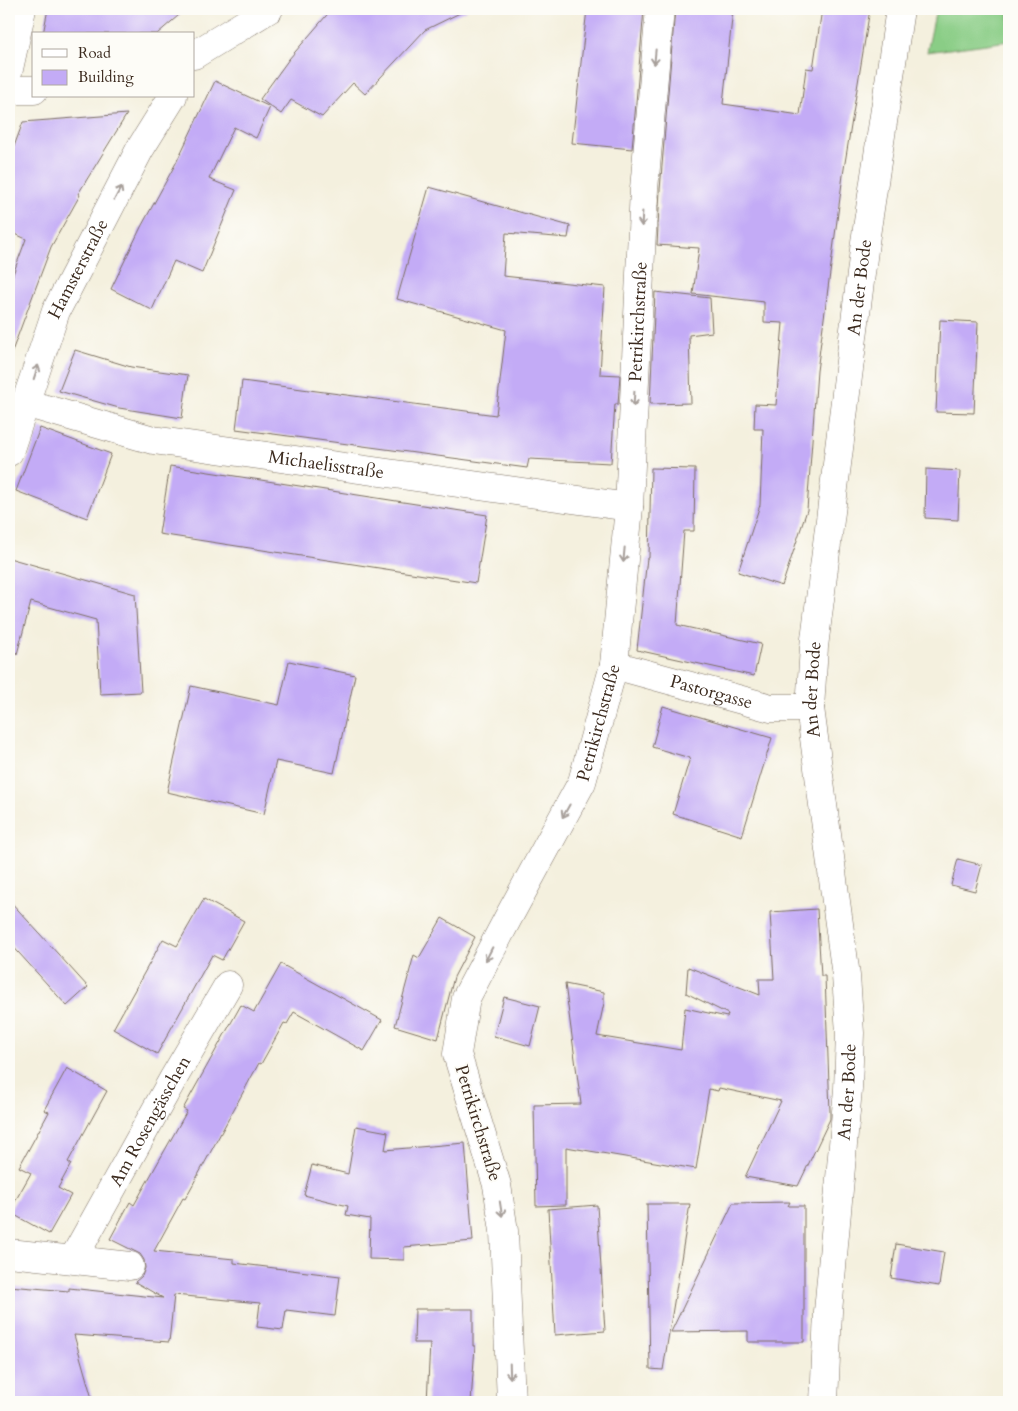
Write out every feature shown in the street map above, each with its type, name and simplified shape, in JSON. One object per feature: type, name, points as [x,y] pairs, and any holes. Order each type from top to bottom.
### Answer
[{"type":"street","points":[[9,69],[22,9]]},
{"type":"street","name":"Petrikirchstraße","points":[[511,1402],[504,1231],[498,1185],[457,1054],[466,998],[582,782],[614,666],[629,507],[644,189],[660,9]]},
{"type":"street","name":"An der Bode","points":[[824,1402],[828,1312],[848,1089],[850,1033],[846,976],[810,708],[814,646],[865,242],[900,9]]},
{"type":"street","points":[[197,57],[260,11]]},
{"type":"street","points":[[9,90],[32,90]]},
{"type":"street","name":"Hamsterstraße","points":[[9,452],[56,311],[140,149],[172,98]]},
{"type":"street","name":"Michaelisstraße","points":[[25,403],[153,440],[629,507]]},
{"type":"street","name":"Pastorgasse","points":[[614,666],[771,708],[810,708]]},
{"type":"street","name":"Am Rosengässchen","points":[[73,1259],[173,1079],[228,986]]},
{"type":"street","points":[[9,1253],[130,1266]]},
{"type":"green space","points":[[936,9],[1009,9],[1009,41],[927,52]]},
{"type":"building","points":[[48,9],[186,9],[159,32],[43,32]]},
{"type":"building","points":[[332,9],[468,9],[425,30],[365,94],[353,83],[322,117],[291,100],[281,114],[260,99],[289,59]]},
{"type":"building","points":[[587,9],[644,9],[632,149],[572,143]]},
{"type":"building","points":[[675,9],[733,9],[723,104],[800,115],[806,68],[813,69],[822,9],[870,9],[843,175],[817,371],[807,510],[782,586],[738,572],[760,505],[763,429],[754,429],[755,404],[776,405],[783,323],[764,322],[764,302],[693,294],[699,248],[657,245]]},
{"type":"building","points":[[215,81],[270,107],[256,138],[234,127],[209,179],[236,190],[202,273],[174,261],[152,310],[111,289],[141,227],[176,163]]},
{"type":"building","points":[[127,114],[78,194],[80,195],[51,247],[11,354],[9,353],[9,285],[26,239],[9,231],[9,160],[23,122]]},
{"type":"building","points":[[429,187],[570,226],[568,238],[506,233],[503,276],[605,287],[600,374],[620,375],[618,404],[615,404],[611,463],[529,459],[527,468],[236,429],[242,381],[496,415],[506,330],[397,299]]},
{"type":"building","points":[[655,292],[710,298],[712,332],[689,335],[691,403],[650,404]]},
{"type":"building","points":[[940,320],[978,322],[974,413],[936,412]]},
{"type":"building","points":[[75,350],[131,367],[188,375],[182,418],[119,408],[59,391]]},
{"type":"building","points":[[40,428],[111,454],[87,518],[16,491]]},
{"type":"building","points":[[170,466],[487,515],[476,583],[159,534]]},
{"type":"building","points":[[651,468],[695,469],[694,531],[684,531],[677,625],[761,644],[754,676],[637,650],[647,558],[649,558]]},
{"type":"building","points":[[926,469],[960,471],[958,520],[925,518]]},
{"type":"building","points":[[9,558],[135,594],[141,692],[100,694],[96,620],[31,602],[17,654],[9,653]]},
{"type":"building","points":[[289,661],[355,675],[334,773],[276,761],[264,814],[167,792],[191,686],[279,705]]},
{"type":"building","points":[[663,706],[772,738],[742,836],[673,814],[690,758],[652,747]]},
{"type":"building","points":[[958,859],[982,865],[975,891],[951,885]]},
{"type":"building","points":[[204,899],[244,921],[222,960],[212,955],[157,1054],[113,1029],[163,939],[177,946]]},
{"type":"building","points":[[9,900],[88,987],[67,1006],[9,942]]},
{"type":"building","points":[[817,909],[821,976],[825,976],[830,1119],[798,1186],[745,1177],[781,1101],[719,1088],[718,1091],[709,1089],[696,1169],[566,1147],[566,1205],[536,1206],[534,1105],[581,1104],[565,984],[604,992],[604,1003],[597,1036],[681,1050],[685,1008],[727,1017],[728,1014],[686,993],[688,967],[760,995],[759,979],[774,979],[770,912]]},
{"type":"building","points":[[442,918],[475,937],[454,977],[438,1039],[395,1026],[414,955],[419,958]]},
{"type":"building","points":[[281,964],[382,1020],[364,1051],[294,1012],[287,1024],[284,1023],[261,1064],[259,1063],[185,1199],[183,1198],[154,1251],[234,1259],[234,1263],[340,1276],[335,1316],[286,1310],[283,1330],[257,1327],[260,1303],[174,1295],[169,1342],[74,1335],[93,1402],[9,1402],[9,1286],[69,1291],[69,1288],[163,1298],[135,1282],[142,1276],[145,1268],[144,1260],[140,1254],[110,1239],[130,1202],[134,1205],[187,1111],[183,1109],[241,1005],[254,1012]]},
{"type":"building","points":[[504,997],[540,1006],[530,1046],[494,1036]]},
{"type":"building","points":[[67,1068],[107,1091],[68,1162],[71,1164],[58,1188],[71,1195],[49,1234],[9,1212],[31,1173],[19,1167],[49,1112],[44,1110]]},
{"type":"building","points":[[356,1126],[388,1132],[385,1150],[465,1143],[473,1241],[404,1247],[404,1260],[369,1259],[370,1219],[346,1215],[348,1206],[304,1195],[312,1165],[348,1174]]},
{"type":"building","points":[[790,1202],[788,1206],[804,1206],[804,1342],[748,1342],[748,1331],[671,1332],[733,1203]]},
{"type":"building","points":[[647,1204],[690,1204],[663,1370],[650,1369]]},
{"type":"building","points":[[597,1205],[605,1331],[555,1335],[548,1209]]},
{"type":"building","points":[[896,1244],[944,1252],[939,1286],[891,1278]]},
{"type":"building","points":[[415,1309],[473,1309],[473,1346],[475,1346],[471,1402],[427,1402],[430,1343],[414,1343]]}]
